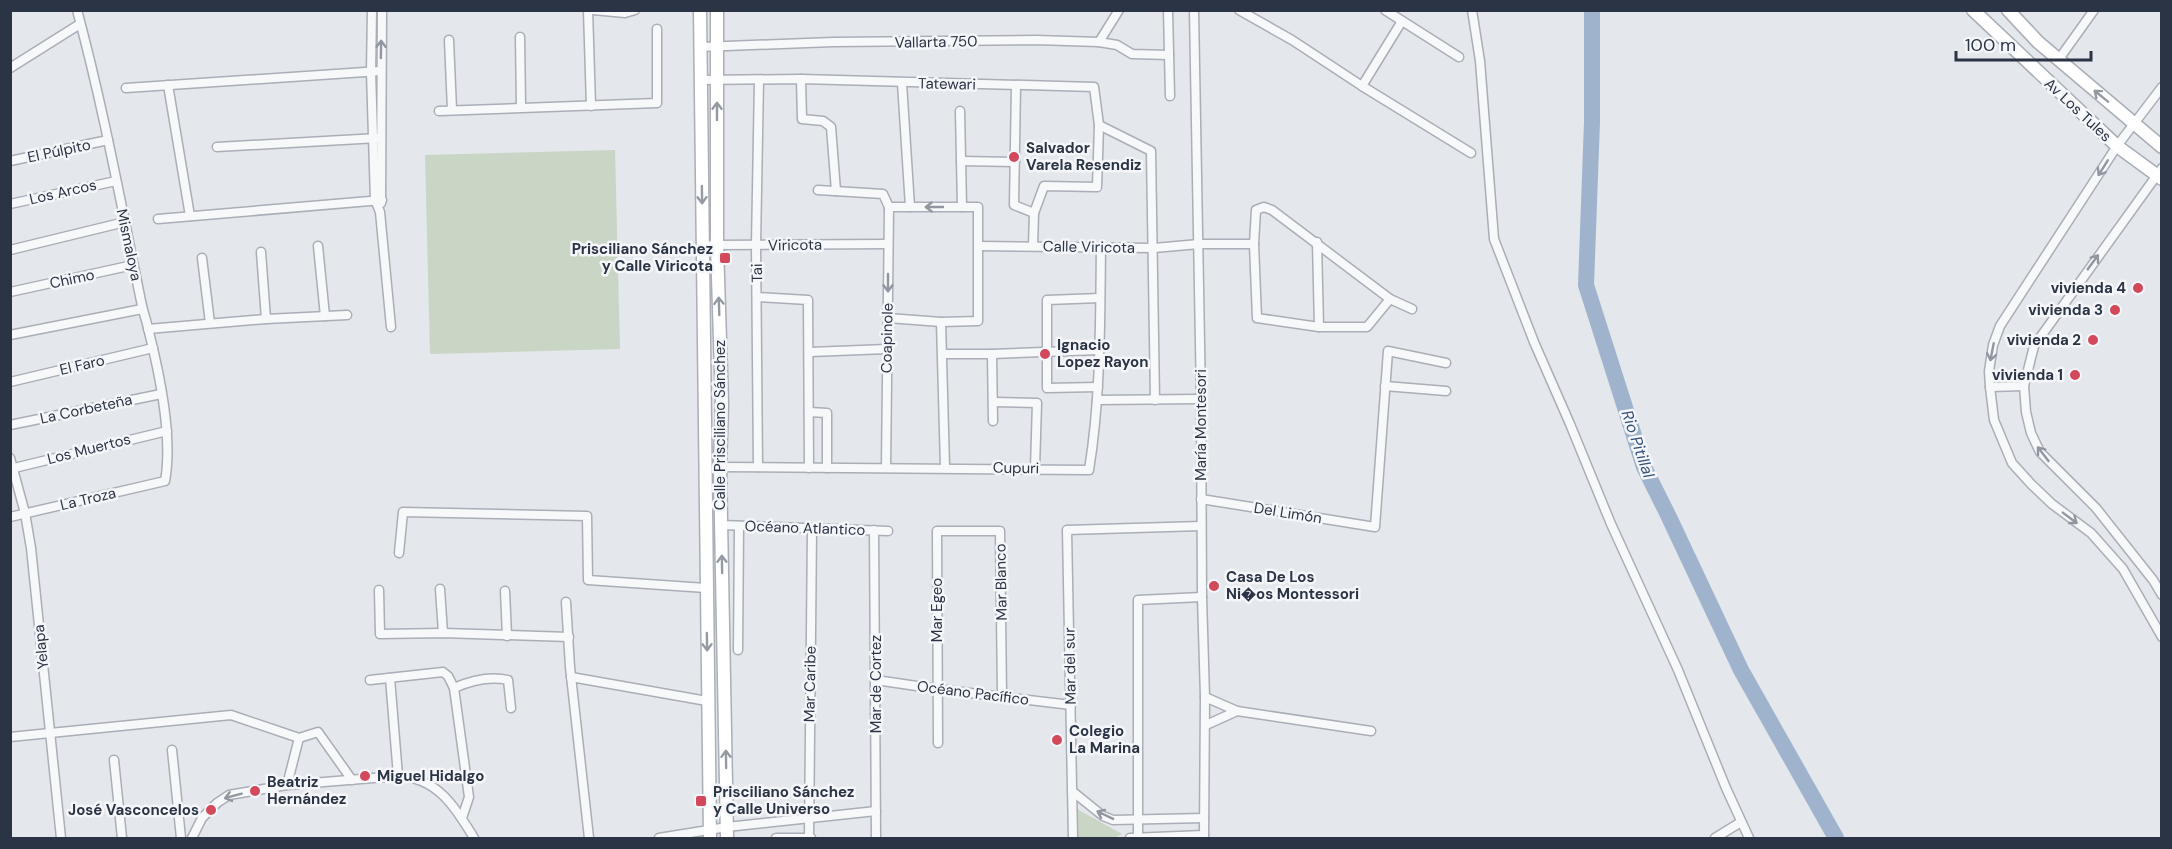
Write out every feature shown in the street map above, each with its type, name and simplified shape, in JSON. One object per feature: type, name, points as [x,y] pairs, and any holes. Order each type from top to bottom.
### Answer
[{"type":"main road","name":"Calle Prisciliano Sánchez","points":[[700,10],[710,835]]},
{"type":"main road","name":"Calle Prisciliano Sánchez","points":[[717,10],[717,245],[722,404],[720,467],[727,833]]},
{"type":"main road","name":"Av Los Tules","points":[[1973,10],[2117,146],[2160,175]]},
{"type":"main road","name":"Av Los Tules","points":[[2008,10],[2038,42],[2162,147]]},
{"type":"street","name":"Mismaloya","points":[[77,10],[108,140],[142,309],[153,348],[167,431],[169,462],[165,481]]},
{"type":"street","points":[[372,10],[379,200],[391,327]]},
{"type":"street","points":[[376,71],[382,10]]},
{"type":"street","points":[[588,10],[591,106]]},
{"type":"street","points":[[593,10],[625,13],[635,10]]},
{"type":"street","points":[[1099,42],[1119,10]]},
{"type":"street","points":[[1168,10],[1170,96]]},
{"type":"street","name":"María Montesori","points":[[1194,10],[1199,244],[1202,597],[1206,725],[1204,837]]},
{"type":"street","points":[[1239,10],[1292,40],[1471,153]]},
{"type":"street","points":[[1386,10],[1460,57]]},
{"type":"street","points":[[1472,10],[1483,94],[1494,239],[1534,342],[1611,524],[1678,670],[1749,838]]},
{"type":"street","points":[[2059,59],[2094,10]]},
{"type":"street","points":[[1362,86],[1402,21]]},
{"type":"street","points":[[10,68],[80,24]]},
{"type":"street","points":[[439,111],[657,103],[657,29]]},
{"type":"street","points":[[520,37],[521,107]]},
{"type":"street","points":[[449,40],[452,110]]},
{"type":"street","name":"Vallarta 750","points":[[700,47],[833,42],[1099,42],[1117,45],[1132,54],[1169,55]]},
{"type":"street","points":[[126,88],[376,71]]},
{"type":"street","points":[[801,79],[802,119],[823,121],[831,127],[836,191]]},
{"type":"street","name":"Tatewari","points":[[701,80],[801,79],[1094,87],[1099,125],[1097,187],[1044,186],[1034,213]]},
{"type":"street","name":"Tai","points":[[758,467],[756,245],[759,80]]},
{"type":"street","points":[[902,83],[910,207]]},
{"type":"street","points":[[168,85],[190,216]]},
{"type":"street","points":[[1016,85],[1014,205],[1034,213],[1033,246]]},
{"type":"street","points":[[2162,87],[2133,122],[2000,326],[1993,345],[1989,371],[1994,420],[2013,463],[2052,504],[2091,533],[2123,569],[2162,637]]},
{"type":"street","points":[[960,111],[962,207]]},
{"type":"street","points":[[1099,125],[1150,151],[1154,248],[1155,400]]},
{"type":"street","points":[[217,147],[377,139]]},
{"type":"street","name":"El Púlpito","points":[[10,161],[108,140]]},
{"type":"street","points":[[961,161],[1015,162]]},
{"type":"street","points":[[2160,175],[2127,215],[2034,346],[2024,386],[2026,412],[2031,433],[2040,452],[2096,508],[2153,580],[2162,595]]},
{"type":"street","name":"Los Arcos","points":[[10,204],[116,181]]},
{"type":"street","points":[[818,190],[882,194],[889,207],[978,207],[978,321],[942,322],[888,318]]},
{"type":"street","points":[[158,219],[379,200]]},
{"type":"street","name":"Coapinole","points":[[886,468],[889,207]]},
{"type":"street","points":[[1390,299],[1367,327],[1319,327],[1257,318],[1254,244],[1256,210],[1264,207],[1272,210],[1390,299],[1412,309]]},
{"type":"street","points":[[10,250],[125,222]]},
{"type":"street","points":[[1317,242],[1319,327]]},
{"type":"street","name":"Viricota","points":[[703,244],[888,244]]},
{"type":"street","name":"Calle Viricota","points":[[978,246],[1154,248],[1199,244],[1254,244]]},
{"type":"street","points":[[318,246],[325,316]]},
{"type":"street","name":"Cupuri","points":[[720,467],[945,467],[1089,470],[1098,387],[1101,247]]},
{"type":"street","points":[[261,252],[266,319]]},
{"type":"street","points":[[202,258],[210,322]]},
{"type":"street","name":"Chimo","points":[[10,292],[133,265]]},
{"type":"street","points":[[757,297],[808,300],[809,468]]},
{"type":"street","points":[[1098,387],[1047,388],[1047,300],[1100,298]]},
{"type":"street","points":[[10,335],[142,309]]},
{"type":"street","points":[[148,329],[210,322],[347,315]]},
{"type":"street","points":[[942,322],[945,467]]},
{"type":"street","name":"El Faro","points":[[10,382],[153,348]]},
{"type":"street","points":[[810,352],[886,349]]},
{"type":"street","points":[[943,354],[1099,350]]},
{"type":"street","points":[[1446,363],[1388,351],[1385,386],[1446,391]]},
{"type":"street","points":[[992,354],[993,421]]},
{"type":"street","name":"Del Limón","points":[[1201,499],[1375,527],[1385,386]]},
{"type":"street","points":[[1990,387],[2024,386]]},
{"type":"street","name":"La Corbeteña","points":[[10,425],[161,394]]},
{"type":"street","points":[[1097,400],[1201,399]]},
{"type":"street","points":[[993,402],[1037,403],[1035,468]]},
{"type":"street","points":[[809,412],[827,413],[827,468]]},
{"type":"street","name":"Los Muertos","points":[[12,468],[167,431]]},
{"type":"street","name":"Yelapa","points":[[10,458],[25,513],[31,548],[61,838]]},
{"type":"street","name":"La Troza","points":[[10,517],[165,481]]},
{"type":"street","points":[[399,553],[403,512],[587,516],[588,580],[706,588]]},
{"type":"street","name":"Océano Atlantico","points":[[721,525],[888,531]]},
{"type":"street","points":[[738,650],[740,526]]},
{"type":"street","name":"Mar del sur","points":[[1073,838],[1067,530],[1201,526]]},
{"type":"street","name":"Mar Caribe","points":[[810,838],[812,529]]},
{"type":"street","name":"Mar de Cortez","points":[[874,530],[876,838]]},
{"type":"street","name":"Mar Egeo","points":[[937,531],[938,743]]},
{"type":"street","name":"Mar Blanco","points":[[937,531],[1000,531],[1002,696]]},
{"type":"street","points":[[440,589],[443,633]]},
{"type":"street","points":[[379,590],[380,634],[443,633],[568,638]]},
{"type":"street","points":[[505,591],[507,636]]},
{"type":"street","points":[[1202,597],[1138,600],[1138,819],[1135,838],[1204,837]]},
{"type":"street","points":[[566,602],[571,677],[589,838]]},
{"type":"street","points":[[370,681],[443,672],[448,676],[454,688],[469,797],[462,819]]},
{"type":"street","points":[[571,677],[707,701]]},
{"type":"street","points":[[390,678],[398,776]]},
{"type":"street","points":[[454,688],[468,682],[498,678],[508,680],[511,708]]},
{"type":"street","name":"Océano Pacífico","points":[[876,680],[937,690],[1071,705]]},
{"type":"street","points":[[1205,697],[1237,711],[1371,731]]},
{"type":"street","points":[[1206,725],[1237,711]]},
{"type":"street","points":[[10,737],[231,715],[299,738],[318,732],[352,780]]},
{"type":"street","points":[[287,785],[299,738]]},
{"type":"street","points":[[172,750],[181,838]]},
{"type":"street","points":[[114,760],[122,838]]},
{"type":"street","points":[[192,838],[202,818],[229,795],[287,785],[408,776],[427,782],[441,793],[474,838]]},
{"type":"street","points":[[1072,791],[1103,816],[1113,820],[1204,818]]},
{"type":"street","points":[[659,838],[727,833],[809,818],[876,811]]},
{"type":"street","points":[[1715,838],[1741,822]]},
{"type":"street","points":[[776,838],[810,838]]},
{"type":"green space","points":[[615,150],[620,349],[430,354],[425,155]]},
{"type":"green space","points":[[1077,809],[1122,834],[1114,838],[1078,838]]},
{"type":"waterway","name":"Rio Pitillal","points":[[1592,10],[1592,122],[1586,285],[1644,467],[1741,670],[1836,838]]},
{"type":"place","name":"Salvador Varela Resendiz","points":[[1014,157]]},
{"type":"place","name":"Prisciliano Sánchez y Calle Viricota","points":[[725,258]]},
{"type":"place","name":"vivienda 4","points":[[2138,288]]},
{"type":"place","name":"vivienda 3","points":[[2115,310]]},
{"type":"place","name":"vivienda 2","points":[[2093,340]]},
{"type":"place","name":"Ignacio Lopez Rayon","points":[[1045,354]]},
{"type":"place","name":"vivienda 1","points":[[2075,375]]},
{"type":"place","name":"Casa De Los Ni�os Montessori","points":[[1214,586]]},
{"type":"place","name":"Colegio La Marina","points":[[1057,740]]},
{"type":"place","name":"Miguel Hidalgo","points":[[365,776]]},
{"type":"place","name":"Beatriz Hernández","points":[[255,791]]},
{"type":"place","name":"Prisciliano Sánchez y Calle Universo","points":[[701,801]]},
{"type":"place","name":"José Vasconcelos","points":[[211,810]]}]
